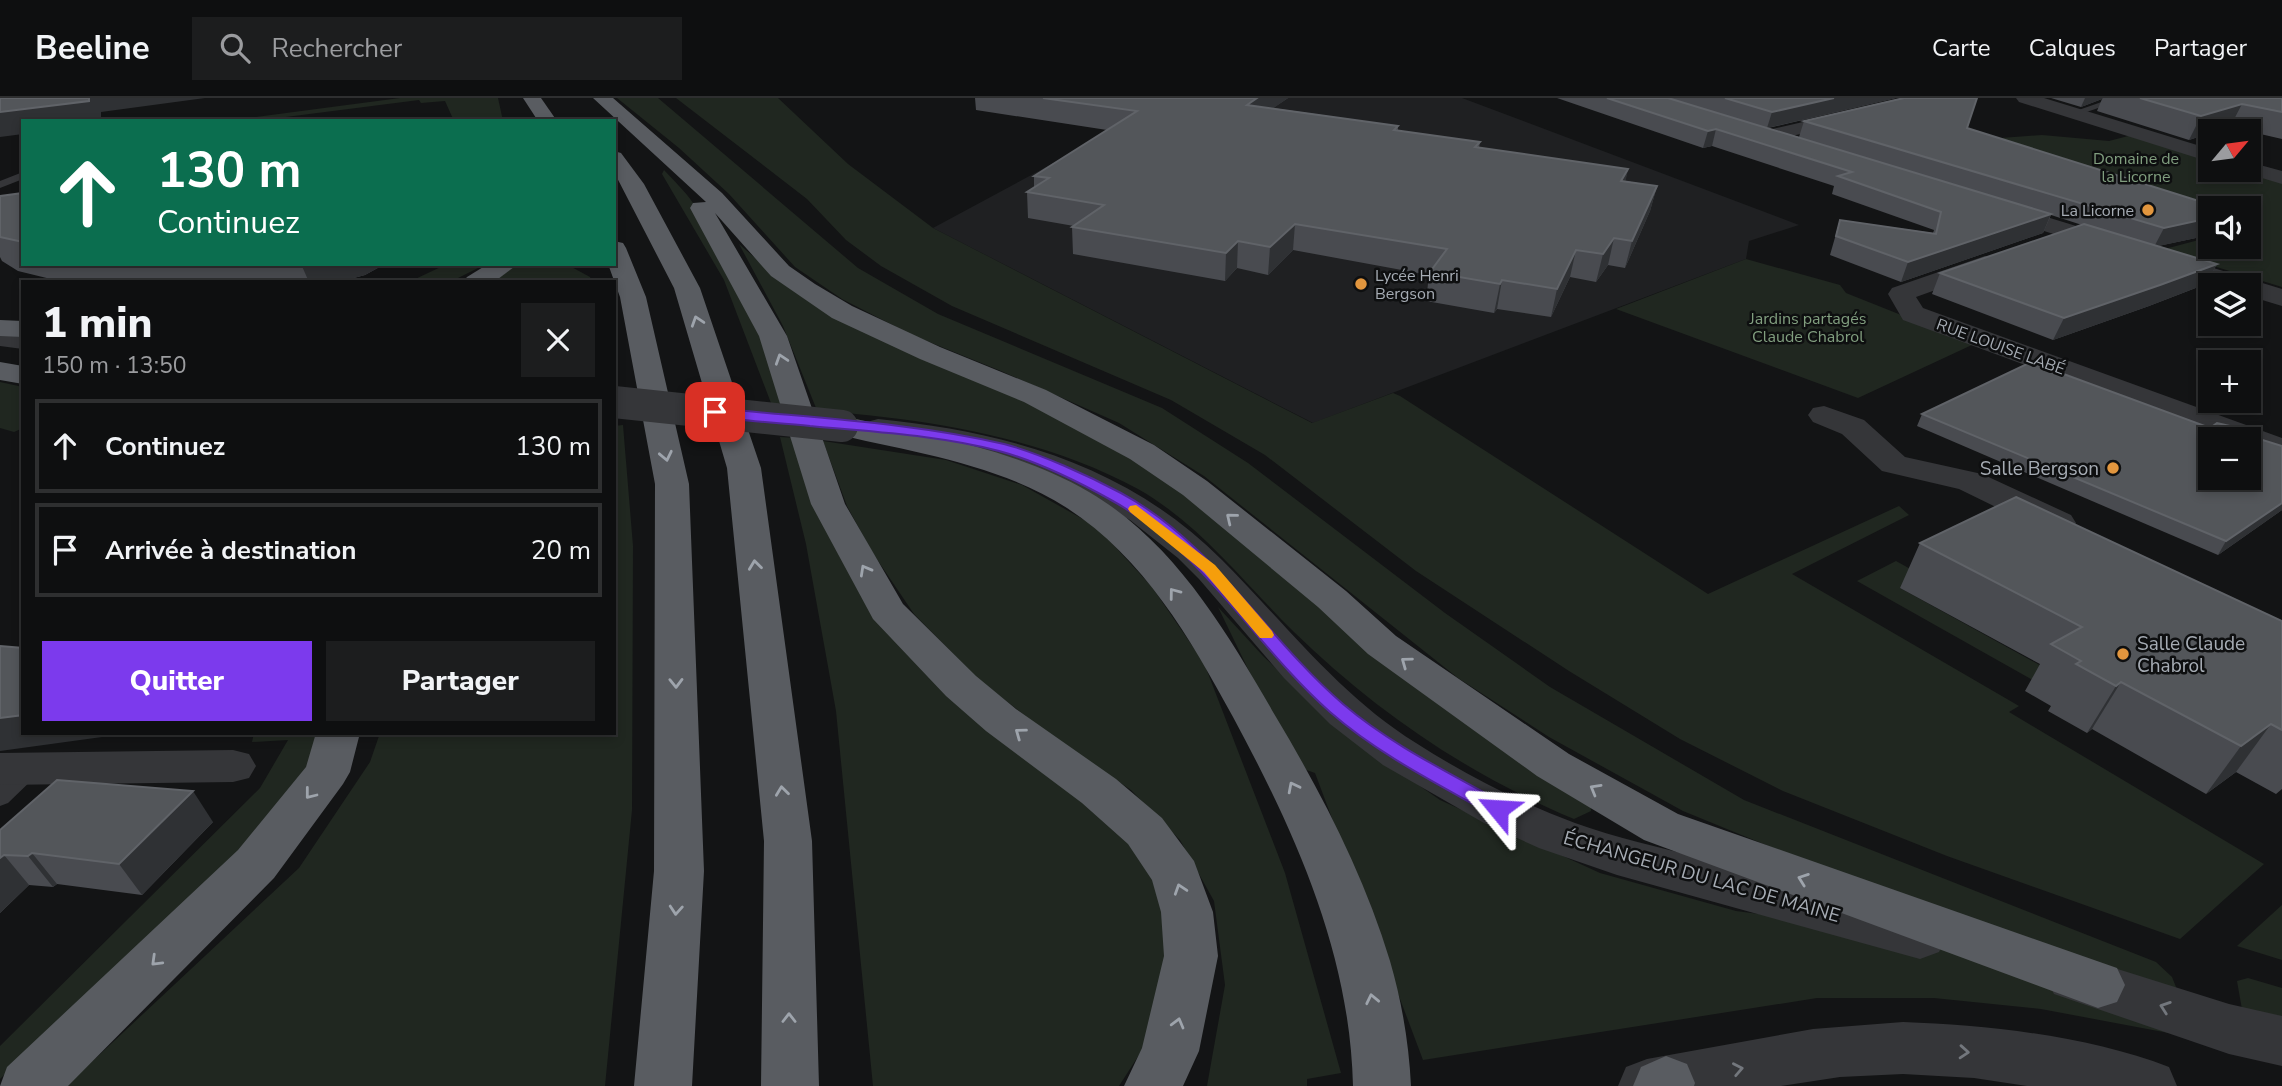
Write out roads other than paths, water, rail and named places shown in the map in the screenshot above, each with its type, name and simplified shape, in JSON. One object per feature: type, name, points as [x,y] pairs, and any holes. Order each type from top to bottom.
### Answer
[{"type":"highway","points":[[532,98],[547,119]]},
{"type":"highway","points":[[602,98],[714,198],[780,271],[806,290],[842,312],[930,353],[1035,396],[1142,452],[1195,488],[1332,599],[1382,645],[1553,765],[1661,827],[2098,985]]},
{"type":"highway","points":[[616,160],[633,184],[687,288],[744,468],[788,841],[790,1086]]},
{"type":"highway","points":[[679,168],[773,336],[828,504],[887,610],[961,687],[1001,720],[1099,791],[1145,831],[1175,875],[1187,912],[1191,956],[1170,1051],[1153,1086]]},
{"type":"highway","points":[[616,253],[633,297],[672,484],[679,872],[663,1086]]},
{"type":"highway","points":[[479,280],[503,266]]},
{"type":"highway","points":[[0,328],[21,328]]},
{"type":"highway","points":[[0,371],[21,375]]},
{"type":"highway","points":[[842,425],[964,454],[1047,485],[1090,508],[1148,560],[1225,664],[1295,790],[1351,924],[1363,961],[1380,1041],[1382,1086]]},
{"type":"highway","points":[[28,1086],[256,863],[327,772],[337,735]]},
{"type":"street","points":[[1766,136],[1931,98]]},
{"type":"street","points":[[2025,98],[2198,152]]},
{"type":"street","points":[[1741,129],[1812,150]]},
{"type":"street","points":[[2261,171],[2282,178]]},
{"type":"street","points":[[1973,201],[2203,273]]},
{"type":"street","name":"RUE LOUISE LABÉ","points":[[2074,233],[1901,294],[1913,314],[2282,449]]},
{"type":"street","points":[[2261,291],[2282,298]]},
{"type":"street","points":[[0,338],[21,341]]},
{"type":"street","name":"ÉCHANGEUR DU LAC DE MAINE","points":[[616,402],[907,432],[1003,448],[1117,497],[1162,528],[1210,569],[1290,662],[1337,708],[1387,746],[1439,778],[1536,827],[1597,850],[2098,985],[2230,1030],[2282,1041]]},
{"type":"street","points":[[1824,415],[1853,428],[1894,464],[1970,481],[2084,535]]},
{"type":"street","points":[[10,778],[233,766]]},
{"type":"street","points":[[1658,1085],[1794,1059],[1868,1049],[1983,1054],[2148,1086]]},
{"type":"lane","points":[[2075,113],[2123,98]]},
{"type":"lane","points":[[0,182],[21,170]]},
{"type":"lane","points":[[0,182],[21,176]]},
{"type":"lane","points":[[0,182],[21,184]]},
{"type":"place","name":"La Licorne","points":[[2148,210]]},
{"type":"place","name":"Lycée Henri Bergson","points":[[1361,284]]},
{"type":"place","name":"Salle Bergson","points":[[2113,468]]},
{"type":"place","name":"Salle Claude Chabrol","points":[[2123,654]]},
{"type":"park label","name":"Domaine de la Licorne","points":[[2136,167]]},
{"type":"park label","name":"Jardins partagés Claude Chabrol","points":[[1808,327]]}]
